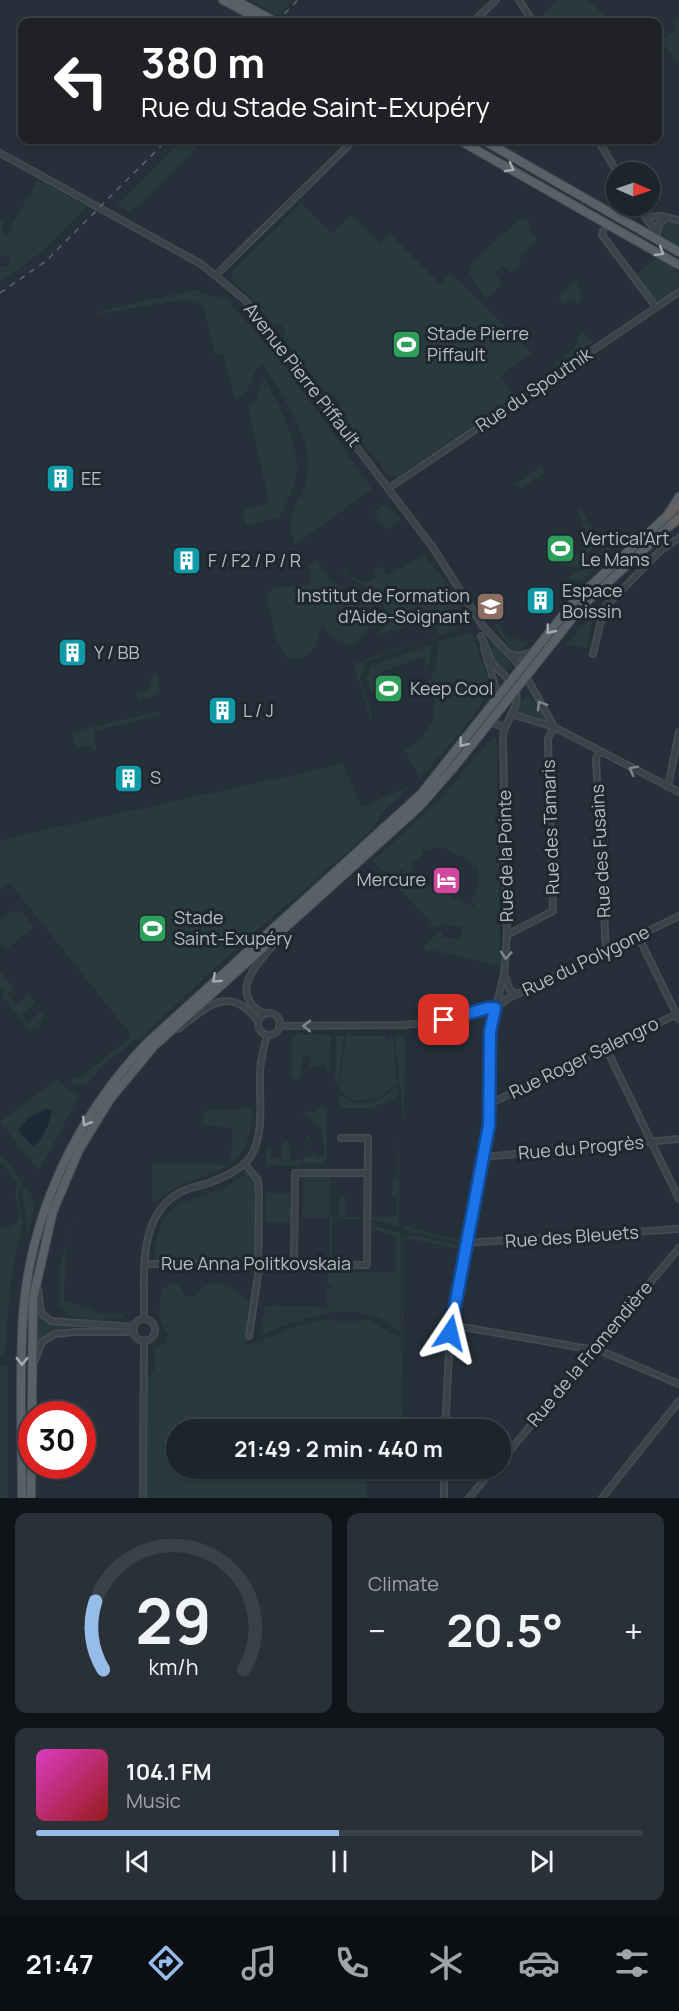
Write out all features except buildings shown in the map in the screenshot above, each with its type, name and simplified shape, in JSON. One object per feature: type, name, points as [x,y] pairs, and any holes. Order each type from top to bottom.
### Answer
[{"type":"highway","points":[[673,519],[679,505]]},
{"type":"main road","points":[[223,0],[257,18]]},
{"type":"main road","points":[[235,0],[269,18]]},
{"type":"main road","points":[[466,144],[679,265]]},
{"type":"main road","points":[[490,144],[657,236],[679,252]]},
{"type":"main road","points":[[22,1498],[22,1345],[27,1282],[46,1207],[62,1166],[84,1124],[115,1079],[146,1044],[421,794],[498,696],[525,677],[582,606],[673,519],[679,497]]},
{"type":"main road","points":[[31,1498],[33,1484],[30,1385],[31,1318],[39,1264],[58,1198],[79,1150],[111,1098],[154,1046],[419,807],[489,722],[514,685],[521,668],[532,652],[575,600],[673,519]]},
{"type":"main road","points":[[33,1484],[36,1498]]},
{"type":"street","points":[[477,18],[496,0]]},
{"type":"street","points":[[519,0],[530,18]]},
{"type":"street","points":[[216,275],[350,144]]},
{"type":"street","points":[[600,144],[611,162]]},
{"type":"street","name":"Avenue Pierre Piffault","points":[[0,153],[216,275],[258,314],[434,549],[482,625],[521,668],[554,727]]},
{"type":"street","points":[[645,217],[657,236]]},
{"type":"street","points":[[645,217],[666,217],[679,220]]},
{"type":"street","points":[[657,236],[659,224],[666,217]]},
{"type":"street","points":[[603,231],[602,235],[656,307]]},
{"type":"street","name":"Rue du Spoutnik","points":[[389,488],[679,292]]},
{"type":"street","points":[[593,654],[601,616],[607,604],[660,551],[679,538]]},
{"type":"street","points":[[482,625],[482,636],[498,696]]},
{"type":"street","points":[[482,636],[493,664],[514,685]]},
{"type":"street","points":[[501,647],[514,656],[532,652]]},
{"type":"street","name":"Rue de la Pointe","points":[[504,974],[507,935],[504,727],[518,701],[514,685]]},
{"type":"street","points":[[511,714],[554,727],[679,792]]},
{"type":"street","points":[[489,722],[504,727]]},
{"type":"street","name":"Rue des Tamaris","points":[[507,935],[553,912],[548,739],[554,727]]},
{"type":"street","points":[[668,787],[679,732]]},
{"type":"street","name":"Rue des Fusains","points":[[599,752],[596,759],[606,951]]},
{"type":"street","name":"Rue du Polygone","points":[[495,1008],[518,994],[679,916]]},
{"type":"street","points":[[279,1026],[275,1016],[264,1014],[252,1005],[248,997],[247,983],[256,962],[275,944],[292,921]]},
{"type":"street","points":[[638,936],[678,1015]]},
{"type":"street","points":[[504,974],[510,990],[518,994]]},
{"type":"street","name":"Rue du Polygone","points":[[446,1419],[451,1325],[483,1157],[489,1104],[490,1032],[504,974]]},
{"type":"street","points":[[154,1046],[215,1002],[228,1000],[239,1003],[258,1021],[261,1031],[267,1035],[275,1033],[279,1026]]},
{"type":"street","points":[[279,1026],[436,1022],[495,1008]]},
{"type":"street","points":[[258,1021],[264,1014]]},
{"type":"street","name":"Rue Roger Salengro","points":[[489,1104],[678,1015]]},
{"type":"street","points":[[144,1319],[150,1229],[163,1205],[179,1193],[222,1178],[245,1164],[255,1148],[258,1135],[260,1068],[267,1035]]},
{"type":"street","points":[[606,1048],[679,1199]]},
{"type":"street","points":[[294,1264],[295,1173],[367,1173],[368,1138],[341,1138]]},
{"type":"street","name":"Rue du Progrès","points":[[483,1157],[679,1139]]},
{"type":"street","points":[[245,1164],[259,1184],[258,1264],[249,1336]]},
{"type":"street","name":"Rue Anna Politkovskaia","points":[[146,1264],[367,1264],[367,1173]]},
{"type":"street","name":"Rue des Bleuets","points":[[465,1243],[679,1230]]},
{"type":"street","name":"Rue de la Fromendière","points":[[511,1449],[679,1248]]},
{"type":"street","points":[[39,1264],[39,1304],[45,1318],[68,1324],[134,1329]]},
{"type":"street","points":[[144,1319],[150,1320],[155,1330],[153,1337],[144,1340],[136,1336],[134,1329],[139,1321],[144,1319]]},
{"type":"street","points":[[451,1325],[594,1350],[679,1384]]},
{"type":"street","points":[[30,1385],[36,1355],[46,1338],[75,1332],[134,1329]]},
{"type":"street","points":[[143,1498],[144,1340]]},
{"type":"street","points":[[602,1498],[679,1401]]},
{"type":"street","points":[[444,1479],[444,1498]]},
{"type":"street","points":[[469,1498],[485,1479]]},
{"type":"shaded area","points":[[249,0],[293,0],[278,16]]},
{"type":"shaded area","points":[[556,0],[588,0],[607,18],[540,18]]},
{"type":"shaded area","points":[[679,16],[679,63],[662,43],[678,28],[672,21]]},
{"type":"shaded area","points":[[177,144],[200,144],[130,213],[117,205]]},
{"type":"shaded area","points":[[38,181],[87,206],[47,248],[0,282],[0,263],[1,267],[6,267],[12,258],[0,256],[0,218],[4,221],[2,232],[7,236]]},
{"type":"shaded area","name":"Stade Pierre Piffault","points":[[301,203],[332,234],[351,215],[380,244],[390,234],[440,284],[450,272],[532,353],[501,376],[515,397],[398,476],[387,474],[338,410],[340,403],[334,395],[327,395],[284,339],[285,329],[279,324],[273,325],[253,300],[232,280],[232,271]]},
{"type":"shaded area","points":[[666,217],[679,220],[679,249],[663,235],[661,221]]},
{"type":"shaded area","points":[[526,219],[530,221],[528,227],[537,239],[518,259],[522,263],[512,274],[503,265],[494,274],[503,283],[486,300],[470,274],[470,264],[517,221]]},
{"type":"shaded area","points":[[659,257],[674,269],[678,276],[679,287],[656,302],[636,274]]},
{"type":"shaded area","points":[[577,280],[582,300],[577,304],[571,299],[564,305],[558,299]]},
{"type":"shaded area","points":[[195,290],[217,298],[223,295],[288,370],[372,489],[295,545],[290,524],[306,481],[308,458],[293,415],[262,364],[245,394],[235,400],[223,354],[215,355],[203,306],[185,299],[94,315],[104,310]]},
{"type":"shaded area","points":[[582,331],[594,342],[556,367],[555,359],[559,362],[579,342],[575,338]]},
{"type":"shaded area","points":[[264,378],[281,409],[291,435],[295,447],[297,469],[295,482],[280,517],[246,525],[243,510],[269,503],[248,407],[256,400]]},
{"type":"shaded area","points":[[541,466],[544,474],[519,489],[515,484]]},
{"type":"shaded area","points":[[384,505],[390,507],[401,520],[385,530],[373,511]]},
{"type":"shaded area","points":[[581,509],[595,534],[593,547],[587,556],[590,559],[578,568],[561,565],[554,558],[556,555],[574,556],[583,547],[584,529],[577,512]]},
{"type":"shaded area","points":[[605,546],[609,548],[609,555],[581,582],[568,579],[569,576],[590,566]]},
{"type":"shaded area","points":[[424,555],[455,593],[469,624],[366,662],[361,678],[372,716],[371,720],[353,664],[438,635],[433,618],[379,635],[385,610],[382,602],[377,595],[342,572],[345,568],[345,573],[365,583],[377,577],[373,569],[380,566],[387,575]]},
{"type":"shaded area","points":[[317,560],[332,582],[373,604],[374,616],[367,632],[355,645],[336,640],[322,626],[314,648],[304,658],[287,658],[276,638],[267,599],[272,588],[311,584],[309,565]]},
{"type":"shaded area","points":[[610,599],[598,616],[594,616],[587,648],[565,645]]},
{"type":"shaded area","points":[[497,622],[511,642],[519,636],[520,642],[525,643],[526,640],[529,643],[517,652],[510,648],[494,624]]},
{"type":"shaded area","points":[[472,632],[489,683],[487,692],[461,732],[420,778],[404,749],[418,742],[435,718],[432,707],[436,705],[431,691],[427,692],[425,686],[436,670],[438,642]]},
{"type":"shaded area","points":[[492,640],[509,661],[507,671],[494,657],[491,648]]},
{"type":"shaded area","points":[[431,645],[428,669],[421,672],[425,668],[426,656],[381,672],[372,695],[366,678],[371,666]]},
{"type":"shaded area","points":[[158,674],[160,694],[138,700],[136,693],[145,692],[151,684],[151,676]]},
{"type":"shaded area","points":[[529,694],[546,721],[517,712],[521,702]]},
{"type":"shaded area","points":[[159,711],[160,715],[93,731],[97,749],[92,750],[91,745],[75,748],[71,732]]},
{"type":"shaded area","points":[[492,738],[496,738],[500,966],[431,950],[427,952],[423,947],[438,931],[442,932],[442,937],[460,940],[462,927],[443,924],[442,927],[431,927],[432,924],[392,880],[396,876],[381,869],[373,861],[440,799]],"holes":[[[441,847],[472,861],[472,866],[477,866],[479,886],[474,897],[470,898],[476,908],[398,872],[399,869],[410,874],[414,861],[423,856],[423,851]]]},
{"type":"shaded area","name":"Stade Saint-Exupéry","points":[[343,764],[361,807],[410,786],[385,810],[372,830],[209,973],[137,1042],[135,1040],[103,1065],[86,1085],[71,1084],[71,1079],[80,1078],[132,1036],[10,883],[0,891],[0,840]]},
{"type":"shaded area","points":[[12,911],[21,911],[34,927],[6,949],[0,944],[0,920]]},
{"type":"shaded area","points":[[0,971],[14,988],[7,994],[16,1005],[29,995],[36,1003],[21,1015],[27,1023],[42,1011],[45,1015],[38,1029],[30,1030],[1,995],[4,992],[0,986]]},
{"type":"shaded area","points":[[292,1034],[331,1035],[330,1071],[326,1070],[325,1064],[309,1068],[311,1057],[304,1055],[299,1079],[292,1078]]},
{"type":"shaded area","points":[[336,1036],[344,1036],[338,1084],[335,1083]]},
{"type":"shaded area","points":[[346,1036],[384,1036],[387,1041],[393,1037],[397,1085],[377,1098],[355,1101],[339,1091]]},
{"type":"shaded area","points":[[398,1036],[405,1036],[404,1125],[395,1039]]},
{"type":"shaded area","points":[[57,1079],[67,1090],[80,1094],[39,1171],[0,1122]]},
{"type":"shaded area","points":[[397,1087],[398,1097],[371,1108],[339,1108],[338,1169],[339,1094],[355,1104],[378,1100]]},
{"type":"shaded area","points":[[321,1105],[327,1110],[326,1160],[323,1163],[303,1163],[303,1157],[312,1157],[311,1145],[306,1137],[309,1135],[314,1156],[324,1156],[324,1143],[318,1126],[314,1121],[302,1115],[303,1111],[314,1112]]},
{"type":"shaded area","points":[[244,1107],[252,1107],[250,1133],[243,1150],[234,1162],[221,1169],[190,1181],[155,1203],[152,1199],[152,1164],[228,1165],[231,1162],[232,1128],[201,1124],[206,1110],[236,1111]]},
{"type":"shaded area","points":[[399,1126],[399,1227],[370,1219],[370,1217],[397,1217],[397,1196],[392,1196],[393,1178],[397,1178]]},
{"type":"shaded area","points":[[289,1142],[291,1160],[302,1159],[301,1166],[266,1165],[267,1146],[271,1147],[271,1159],[281,1158],[282,1145]]},
{"type":"shaded area","points":[[0,1154],[11,1165],[22,1184],[18,1197],[23,1220],[11,1281],[5,1352],[0,1358],[0,1227],[13,1226],[20,1214],[15,1196],[17,1183],[0,1161]]},
{"type":"shaded area","points":[[250,1170],[258,1180],[258,1264],[154,1264],[157,1238],[164,1220],[174,1208],[234,1182]]},
{"type":"shaded area","points":[[303,1177],[330,1177],[330,1217],[302,1217]]},
{"type":"shaded area","points":[[26,1185],[35,1203],[26,1242],[27,1218],[22,1192]]},
{"type":"shaded area","points":[[266,1193],[291,1193],[291,1222],[266,1222]]},
{"type":"shaded area","points":[[80,1196],[66,1246],[64,1301],[95,1310],[95,1313],[123,1314],[123,1319],[80,1318],[72,1316],[60,1307],[60,1263]]},
{"type":"shaded area","points":[[339,1197],[345,1197],[345,1217],[365,1217],[365,1219],[332,1219],[332,1256],[329,1256],[330,1217],[338,1217]]},
{"type":"shaded area","points":[[370,1225],[399,1232],[401,1237],[400,1331],[380,1318],[351,1312],[335,1312],[303,1319],[260,1336],[265,1306],[327,1307],[327,1289],[332,1289],[332,1285],[327,1285],[328,1272],[396,1272],[396,1237],[370,1227]]},
{"type":"shaded area","points":[[403,1226],[459,1240],[459,1242],[403,1230]]},
{"type":"shaded area","points":[[416,1236],[458,1245],[458,1248],[404,1238],[402,1407],[404,1419],[166,1419],[166,1479],[366,1479],[366,1498],[145,1498],[146,1377],[152,1377],[151,1373],[155,1368],[154,1349],[165,1344],[168,1335],[159,1317],[160,1296],[164,1287],[179,1282],[183,1294],[191,1298],[204,1287],[212,1284],[231,1287],[241,1294],[249,1303],[245,1345],[316,1321],[366,1319],[400,1337],[401,1353],[403,1237]]},
{"type":"shaded area","points":[[37,1311],[50,1323],[81,1328],[54,1330],[44,1336],[36,1347]]},
{"type":"shaded area","points":[[0,1366],[8,1366],[8,1498],[0,1498]]},
{"type":"water","points":[[45,1109],[52,1110],[48,1125],[43,1136],[32,1146],[18,1130],[29,1118]]},
{"type":"railway","points":[[280,18],[298,0]]},
{"type":"railway","points":[[0,293],[46,261],[163,144]]},
{"type":"place","name":"Stade Pierre Piffault","points":[[406,344]]},
{"type":"place","name":"EE","points":[[60,479]]},
{"type":"place","name":"Vertical'Art Le Mans","points":[[560,549]]},
{"type":"place","name":"F / F2 / P / R","points":[[187,561]]},
{"type":"place","name":"Espace Boissin","points":[[541,601]]},
{"type":"place","name":"Institut de Formation d'Aide-Soignant","points":[[491,606]]},
{"type":"place","name":"Y / BB","points":[[73,653]]},
{"type":"place","name":"Keep Cool","points":[[389,689]]},
{"type":"place","name":"L / J","points":[[222,711]]},
{"type":"place","name":"S","points":[[129,778]]},
{"type":"place","name":"Mercure","points":[[447,880]]},
{"type":"place","name":"Stade Saint-Exupéry","points":[[153,928]]},
{"type":"route","points":[[444,1020],[491,1007],[495,1008],[490,1032],[489,1125],[465,1243],[450,1333]]}]
